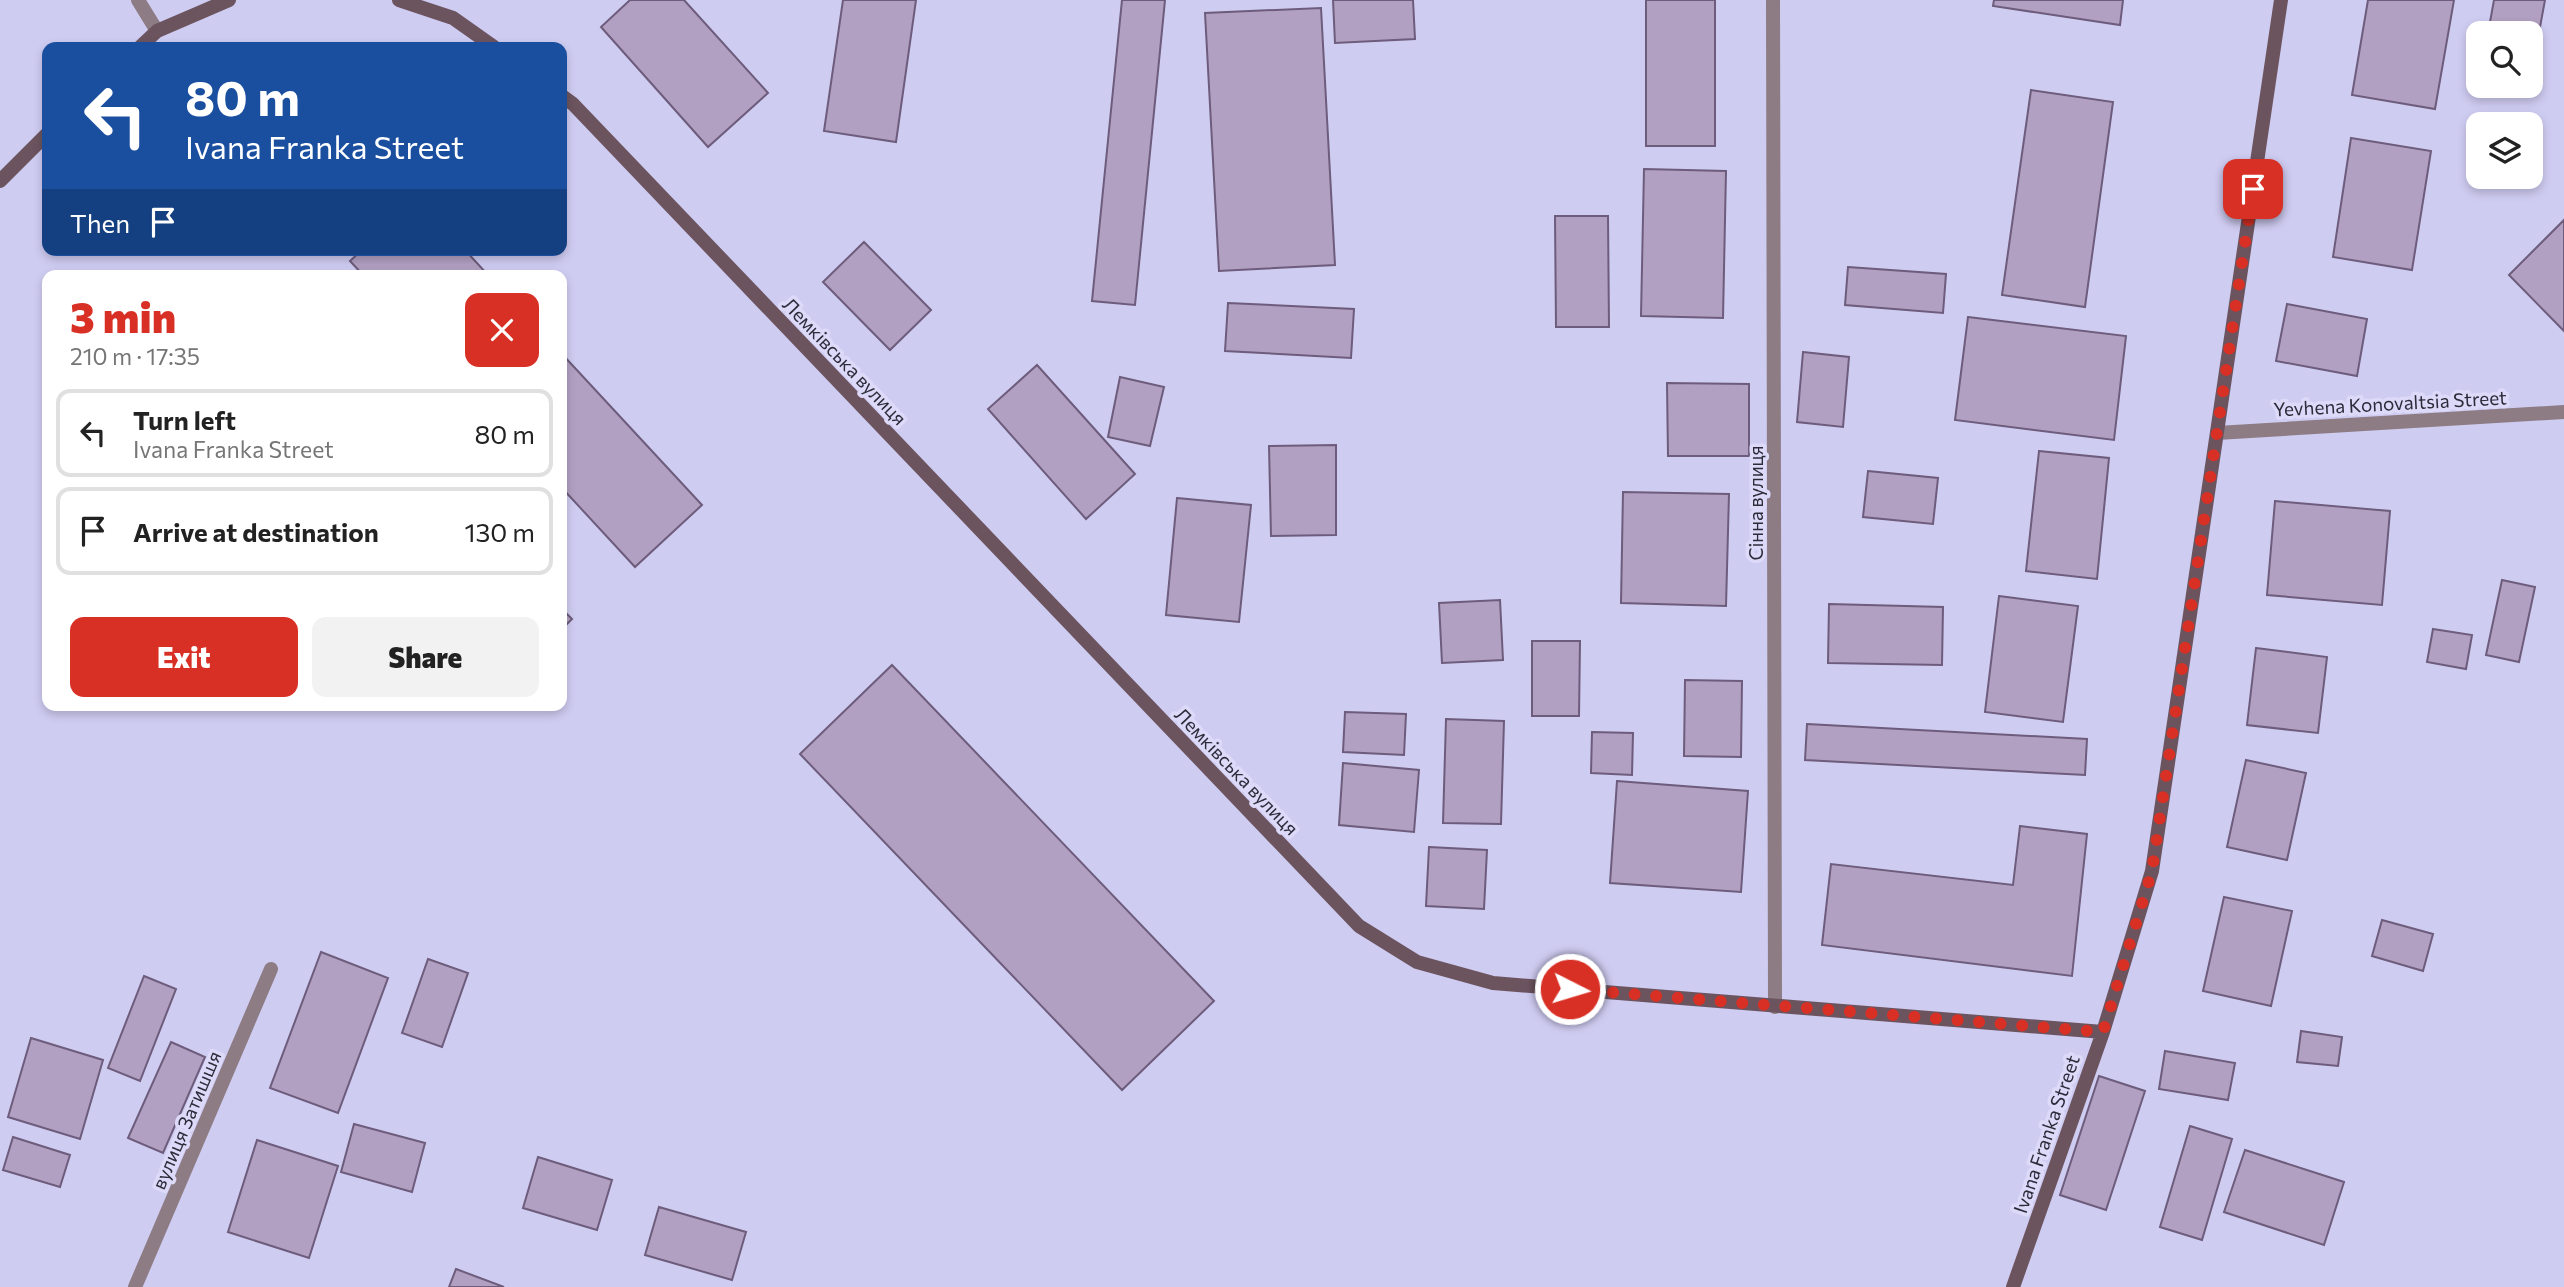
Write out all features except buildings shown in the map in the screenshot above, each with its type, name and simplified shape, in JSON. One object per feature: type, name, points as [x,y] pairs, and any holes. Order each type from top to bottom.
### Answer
[{"type":"main road","points":[[145,42],[157,31],[229,0]]},
{"type":"main road","points":[[399,0],[453,18],[487,42]]},
{"type":"main road","name":"Ivana Franka Street","points":[[2013,1287],[2103,1032],[2152,871],[2281,0]]},
{"type":"main road","name":"Лемківська вулиця","points":[[567,101],[1359,926],[1417,962],[1493,983],[2103,1032]]},
{"type":"main road","points":[[0,181],[42,140]]},
{"type":"street","points":[[138,0],[157,31]]},
{"type":"street","name":"Сінна вулиця","points":[[1773,0],[1775,1007]]},
{"type":"street","name":"Yevhena Konovaltsia Street","points":[[2217,433],[2564,412]]},
{"type":"street","name":"вулиця Затишшя","points":[[135,1287],[271,969]]},
{"type":"route","points":[[1570,989],[2103,1032],[2152,871],[2253,189]]}]
